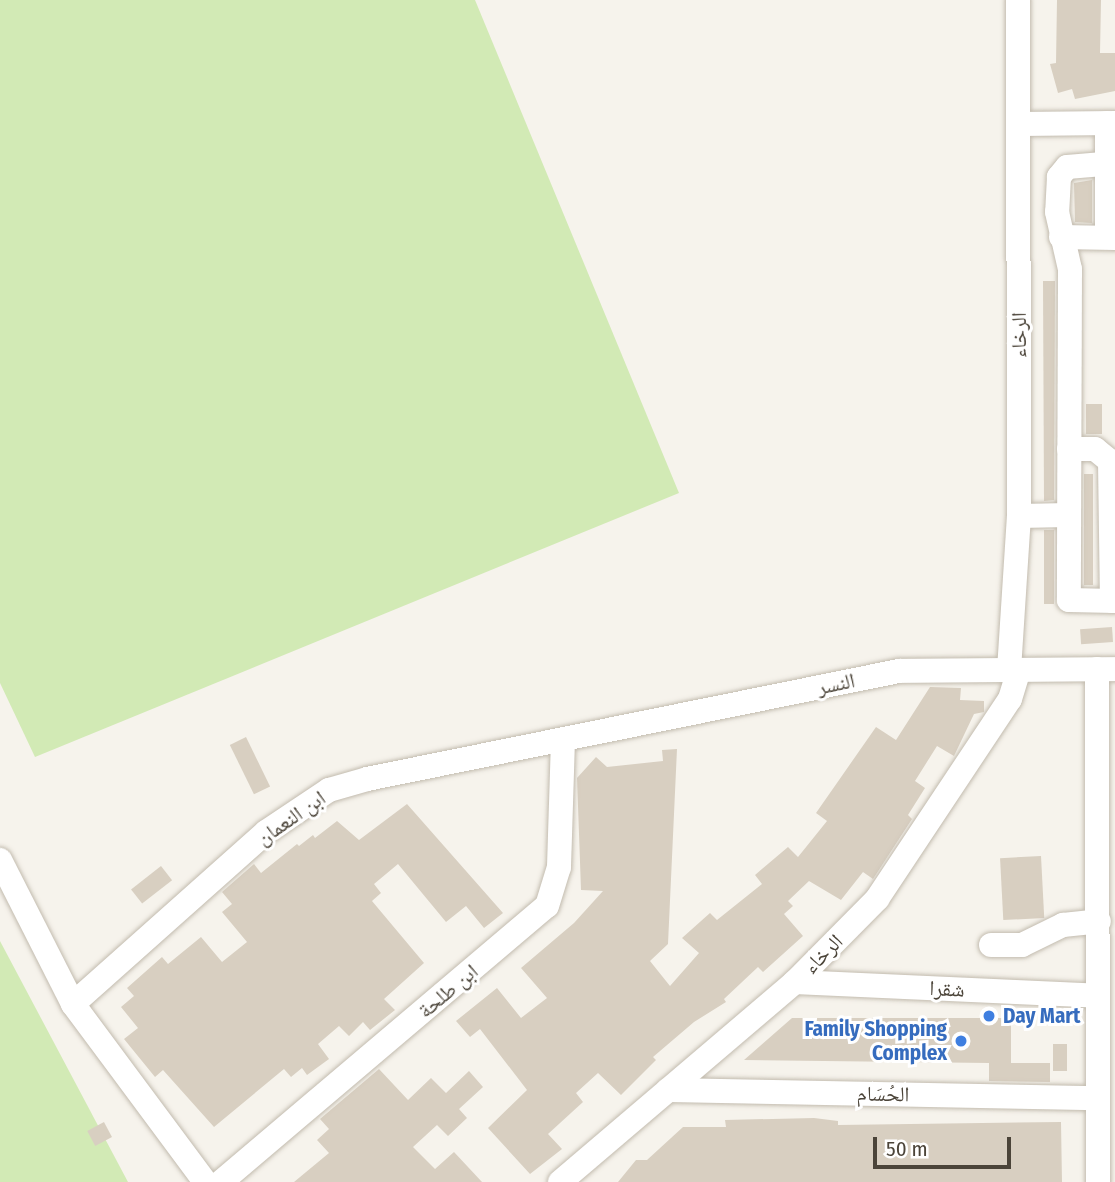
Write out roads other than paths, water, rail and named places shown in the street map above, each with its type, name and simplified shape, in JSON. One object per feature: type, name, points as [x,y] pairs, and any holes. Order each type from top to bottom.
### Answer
[{"type":"street","name":"الرخاء","points":[[560,1182],[795,982],[898,873],[1010,699],[1014,670],[1019,516],[1018,0]]},
{"type":"street","points":[[1020,124],[1111,123],[1111,237],[1061,237]]},
{"type":"street","points":[[1069,449],[1095,449],[1110,461],[1114,601],[1069,600],[1069,449],[1070,269],[1061,237],[1057,184],[1062,171],[1079,163],[1111,164]]},
{"type":"street","points":[[1019,516],[1069,515]]},
{"type":"street","points":[[1098,1182],[1099,920],[1106,669]]},
{"type":"street","name":"النسر","points":[[563,742],[899,671],[1106,669]]},
{"type":"street","name":"ابن النعمان","points":[[73,1004],[266,832],[329,790],[367,779],[563,742]]},
{"type":"street","name":"ابن طلحة","points":[[221,1182],[547,906],[559,867],[563,742]]},
{"type":"street","points":[[0,860],[73,1004],[205,1182]]},
{"type":"street","points":[[991,945],[1022,945],[1063,925],[1099,920]]},
{"type":"street","name":"شقرا","points":[[795,982],[1098,996]]},
{"type":"street","name":"الحُسَام","points":[[668,1090],[1098,1098]]},
{"type":"place","name":"Day Mart","points":[[989,1016]]},
{"type":"place","name":"Family Shopping Complex","points":[[961,1041]]}]
